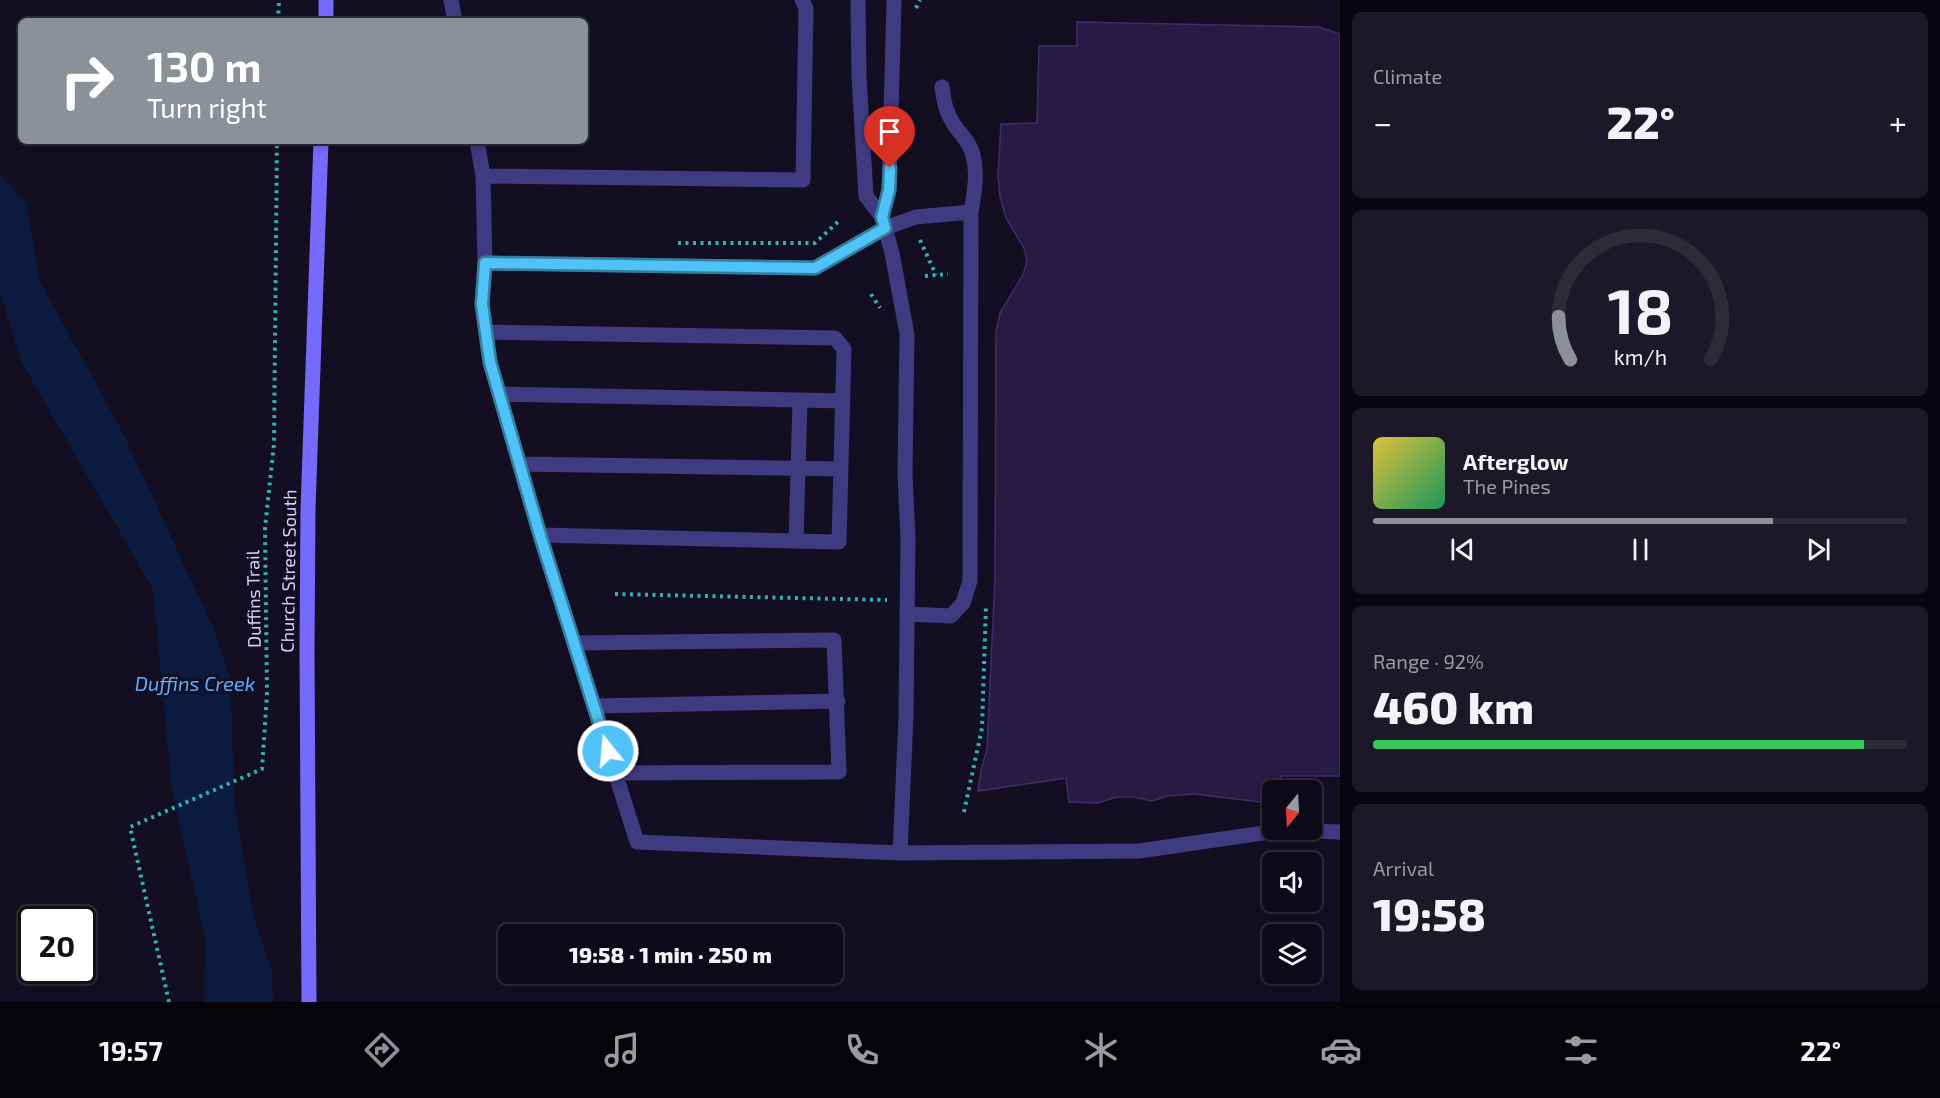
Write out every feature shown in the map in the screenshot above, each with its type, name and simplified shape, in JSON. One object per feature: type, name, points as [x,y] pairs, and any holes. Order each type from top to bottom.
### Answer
[{"type":"main road","points":[[326,0],[326,18]]},
{"type":"main road","name":"Church Street South","points":[[309,1002],[306,650],[308,509],[321,144]]},
{"type":"lane","points":[[451,0],[454,18]]},
{"type":"lane","points":[[483,176],[803,180],[806,8],[802,0]]},
{"type":"lane","points":[[858,0],[859,77],[866,196],[884,223],[907,334],[906,717],[900,853]]},
{"type":"lane","points":[[884,223],[889,190],[894,0]]},
{"type":"lane","points":[[907,614],[951,616],[963,603],[970,581],[971,212],[975,174],[973,155],[945,108],[942,87]]},
{"type":"lane","points":[[478,144],[483,176],[485,263],[482,304],[490,362],[540,535],[637,843],[900,853],[1139,850],[1262,833]]},
{"type":"lane","points":[[485,263],[815,268],[884,223],[916,217],[971,212]]},
{"type":"lane","points":[[486,332],[836,338],[844,349],[839,542],[540,535]]},
{"type":"lane","points":[[499,394],[843,401]]},
{"type":"lane","points":[[796,541],[800,400]]},
{"type":"lane","points":[[519,464],[841,469]]},
{"type":"lane","points":[[575,643],[834,640],[839,772],[615,773]]},
{"type":"lane","points":[[594,706],[838,701]]},
{"type":"lane","points":[[1322,831],[1340,832]]},
{"type":"path","points":[[278,18],[279,0]]},
{"type":"path","points":[[915,9],[920,0]]},
{"type":"path","name":"Duffins Trail","points":[[169,1002],[130,827],[262,769],[267,694],[265,528],[274,444],[277,144]]},
{"type":"path","points":[[671,243],[815,243],[839,221]]},
{"type":"path","points":[[920,240],[936,275]]},
{"type":"path","points":[[925,276],[948,274]]},
{"type":"path","points":[[615,594],[887,600]]},
{"type":"water","name":"Duffins Creek","points":[[0,175],[26,203],[40,282],[122,431],[214,630],[230,677],[235,809],[254,919],[272,971],[273,1002],[204,1002],[205,938],[172,790],[153,589],[21,361],[0,293]]},
{"type":"building","points":[[1077,22],[1319,27],[1340,34],[1340,776],[1281,776],[1279,780],[1262,780],[1262,802],[1194,794],[1167,796],[1152,801],[1134,797],[1116,797],[1098,803],[1069,802],[1066,778],[978,791],[987,749],[995,577],[996,332],[1000,313],[1023,275],[1027,261],[1024,248],[1006,218],[1000,197],[998,176],[1001,124],[1037,123],[1039,46],[1077,46]]},
{"type":"route","points":[[608,751],[540,535],[490,362],[482,304],[485,263],[815,268],[885,228],[882,217],[889,190],[890,168]]}]
